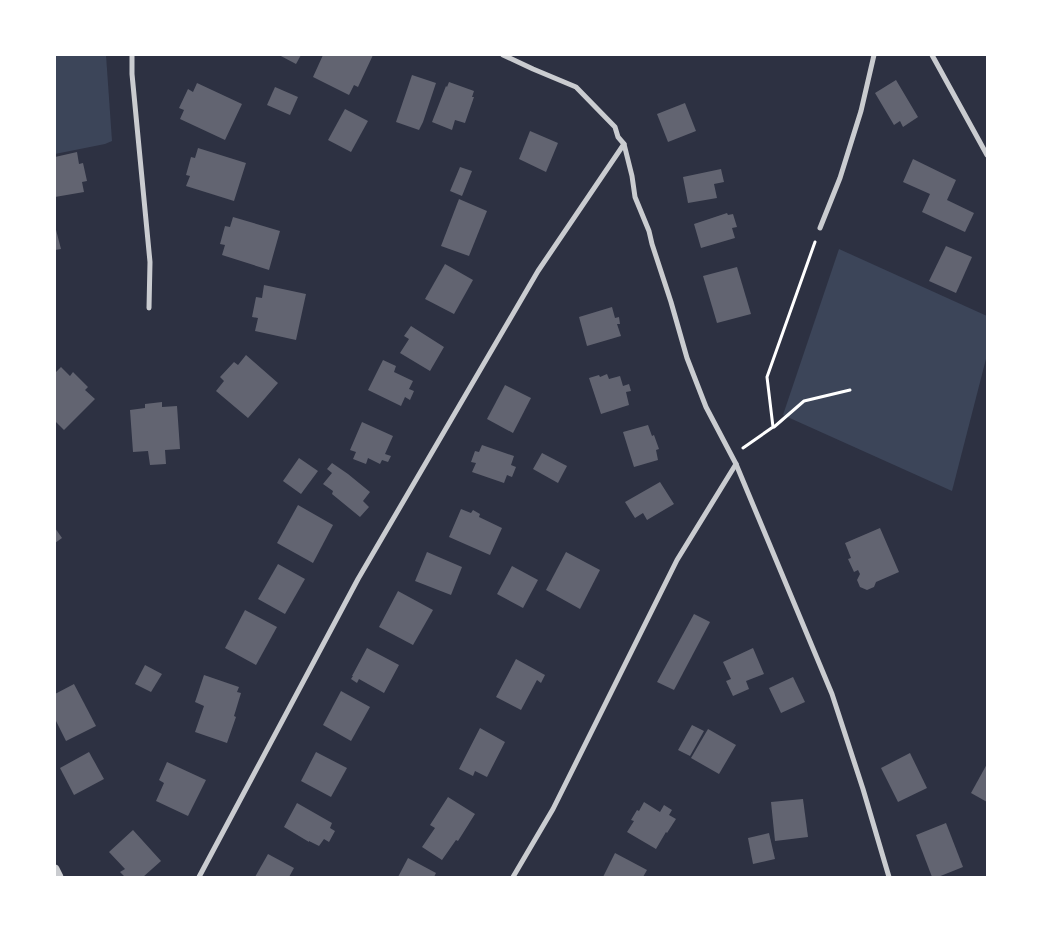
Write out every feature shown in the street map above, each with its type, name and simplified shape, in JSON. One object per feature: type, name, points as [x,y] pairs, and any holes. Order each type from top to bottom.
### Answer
[{"type":"street","points":[[132,55],[132,74],[150,262],[148,308]]},
{"type":"street","points":[[503,55],[576,86],[615,127],[618,137],[624,144],[636,197],[649,231],[687,358],[706,407],[736,464],[832,694],[889,877]]},
{"type":"street","points":[[820,228],[840,178],[861,111],[874,55]]},
{"type":"street","points":[[932,55],[987,156]]},
{"type":"street","points":[[199,877],[363,570],[538,271],[624,144]]},
{"type":"street","points":[[513,877],[553,809],[677,560],[736,464]]},
{"type":"street","points":[[55,869],[59,877]]},
{"type":"path","points":[[773,427],[767,377],[820,228]]},
{"type":"path","points":[[736,464],[743,447],[773,427],[804,401],[850,390]]},
{"type":"shaded area","points":[[55,55],[106,55],[112,141],[55,154]]},
{"type":"shaded area","points":[[839,249],[987,316],[987,355],[952,491],[783,415]]},
{"type":"building","points":[[279,55],[301,55],[296,64]]},
{"type":"building","points":[[323,55],[373,55],[358,87],[354,85],[349,95],[313,77]]},
{"type":"building","points":[[412,75],[436,83],[419,130],[396,122]]},
{"type":"building","points":[[896,80],[918,117],[903,127],[900,121],[894,125],[875,93]]},
{"type":"building","points":[[449,82],[474,91],[472,97],[474,97],[465,123],[455,120],[452,130],[432,122]]},
{"type":"building","points":[[197,83],[242,104],[225,140],[180,119],[184,110],[179,108],[188,89],[193,92]]},
{"type":"building","points":[[275,87],[298,97],[290,115],[267,105]]},
{"type":"building","points":[[685,103],[696,131],[668,142],[657,114]]},
{"type":"building","points":[[345,109],[368,121],[351,152],[328,140]]},
{"type":"building","points":[[530,131],[558,143],[546,172],[519,159]]},
{"type":"building","points":[[198,148],[246,163],[234,201],[186,186],[190,176],[186,175],[191,157],[195,158]]},
{"type":"building","points":[[77,152],[79,164],[83,163],[87,181],[82,182],[84,192],[55,197],[55,157]]},
{"type":"building","points":[[913,159],[956,180],[947,200],[974,213],[965,232],[922,212],[930,194],[903,182]]},
{"type":"building","points":[[460,167],[472,171],[462,196],[450,191]]},
{"type":"building","points":[[721,169],[724,182],[714,184],[717,198],[688,203],[683,177]]},
{"type":"building","points":[[459,199],[487,211],[469,256],[441,246]]},
{"type":"building","points":[[727,213],[728,215],[733,214],[737,227],[732,228],[735,238],[701,248],[694,224]]},
{"type":"building","points":[[233,217],[280,231],[269,270],[222,255],[225,245],[220,244],[225,226],[230,227]]},
{"type":"building","points":[[55,226],[61,249],[55,250]]},
{"type":"building","points":[[946,246],[972,257],[956,293],[929,281]]},
{"type":"building","points":[[445,264],[473,280],[454,314],[425,299]]},
{"type":"building","points":[[737,267],[751,314],[717,323],[703,276]]},
{"type":"building","points":[[264,285],[306,294],[296,340],[255,331],[258,318],[252,317],[256,297],[262,298]]},
{"type":"building","points":[[612,307],[615,318],[619,317],[620,324],[617,324],[621,336],[587,346],[579,317]]},
{"type":"building","points":[[411,326],[444,347],[430,371],[400,353],[409,339],[404,336]]},
{"type":"building","points":[[246,355],[278,383],[248,418],[216,391],[224,381],[220,377],[234,362],[238,365]]},
{"type":"building","points":[[383,360],[396,366],[394,372],[413,381],[409,389],[414,391],[410,400],[405,397],[401,406],[368,390]]},
{"type":"building","points":[[61,367],[70,376],[73,372],[88,387],[85,390],[95,399],[64,430],[55,421],[55,373]]},
{"type":"building","points":[[607,374],[609,379],[620,376],[623,386],[629,384],[631,391],[626,392],[629,405],[601,414],[589,378]]},
{"type":"building","points":[[505,385],[531,398],[513,433],[487,419]]},
{"type":"building","points":[[162,402],[162,407],[177,406],[180,449],[165,450],[166,464],[150,465],[148,451],[133,452],[130,410],[145,408],[145,404]]},
{"type":"building","points":[[362,422],[393,436],[385,454],[391,456],[388,462],[382,460],[380,464],[368,458],[366,464],[353,459],[356,452],[350,450]]},
{"type":"building","points":[[648,425],[659,449],[656,450],[658,460],[634,467],[623,432]]},
{"type":"building","points":[[482,445],[514,456],[511,465],[516,467],[512,477],[507,475],[504,483],[472,472],[476,463],[471,462],[475,451],[479,452]]},
{"type":"building","points":[[542,453],[567,466],[558,483],[533,469]]},
{"type":"building","points":[[299,458],[318,471],[301,494],[283,481]]},
{"type":"building","points":[[332,463],[370,492],[363,501],[369,507],[360,517],[323,484],[332,473],[327,469]]},
{"type":"building","points":[[660,482],[674,504],[647,520],[643,513],[635,518],[625,502]]},
{"type":"building","points":[[298,505],[333,525],[313,563],[277,543]]},
{"type":"building","points":[[461,509],[471,513],[473,510],[480,514],[479,517],[502,528],[490,555],[449,537]]},
{"type":"building","points":[[55,528],[62,538],[55,543]]},
{"type":"building","points":[[880,528],[899,572],[876,582],[874,587],[867,590],[860,587],[857,580],[860,574],[858,570],[854,572],[848,559],[851,558],[845,543]]},
{"type":"building","points":[[427,552],[462,567],[451,595],[415,581]]},
{"type":"building","points":[[566,552],[600,570],[580,609],[546,590]]},
{"type":"building","points":[[278,564],[305,579],[285,614],[258,599]]},
{"type":"building","points":[[512,566],[538,580],[523,608],[497,594]]},
{"type":"building","points":[[398,591],[433,610],[413,645],[379,627]]},
{"type":"building","points":[[245,610],[277,627],[256,665],[225,648]]},
{"type":"building","points":[[694,614],[710,622],[674,690],[657,682]]},
{"type":"building","points":[[367,648],[399,665],[384,693],[359,679],[357,683],[351,679]]},
{"type":"building","points":[[753,648],[764,674],[746,681],[749,689],[733,696],[726,681],[731,679],[723,662]]},
{"type":"building","points":[[516,659],[545,675],[541,683],[537,680],[521,710],[496,697]]},
{"type":"building","points":[[145,665],[162,674],[151,692],[135,684]]},
{"type":"building","points":[[204,675],[239,687],[237,692],[241,693],[234,716],[236,717],[227,743],[195,732],[204,706],[195,702]]},
{"type":"building","points":[[793,677],[805,702],[781,713],[769,688]]},
{"type":"building","points":[[74,684],[96,726],[66,741],[55,719],[55,694]]},
{"type":"building","points":[[341,691],[370,707],[351,741],[323,725]]},
{"type":"building","points":[[692,725],[704,731],[690,756],[678,750]]},
{"type":"building","points":[[480,728],[505,742],[487,777],[475,771],[473,776],[459,769]]},
{"type":"building","points":[[708,729],[736,745],[719,774],[691,758]]},
{"type":"building","points":[[89,752],[104,779],[74,795],[60,768]]},
{"type":"building","points":[[316,752],[347,768],[331,797],[301,781]]},
{"type":"building","points":[[910,753],[927,788],[898,802],[881,768]]},
{"type":"building","points":[[167,762],[206,780],[188,816],[156,801],[164,783],[159,780]]},
{"type":"building","points":[[987,764],[987,802],[971,793]]},
{"type":"building","points":[[448,797],[475,814],[458,841],[456,840],[442,860],[422,847],[435,828],[430,825]]},
{"type":"building","points":[[803,799],[808,837],[775,841],[771,802]]},
{"type":"building","points":[[644,802],[660,812],[664,805],[672,810],[669,815],[676,819],[656,849],[627,832],[634,821],[631,820]]},
{"type":"building","points":[[297,803],[332,823],[330,828],[335,831],[329,842],[324,839],[319,846],[284,827]]},
{"type":"building","points":[[946,823],[963,867],[938,877],[932,877],[916,835]]},
{"type":"building","points":[[133,830],[161,861],[143,877],[125,877],[120,872],[125,869],[109,852]]},
{"type":"building","points":[[769,833],[775,859],[753,864],[748,838]]},
{"type":"building","points":[[615,853],[647,870],[643,877],[603,877]]},
{"type":"building","points":[[268,854],[294,868],[289,877],[255,877]]},
{"type":"building","points":[[408,858],[436,873],[434,877],[398,877]]}]
